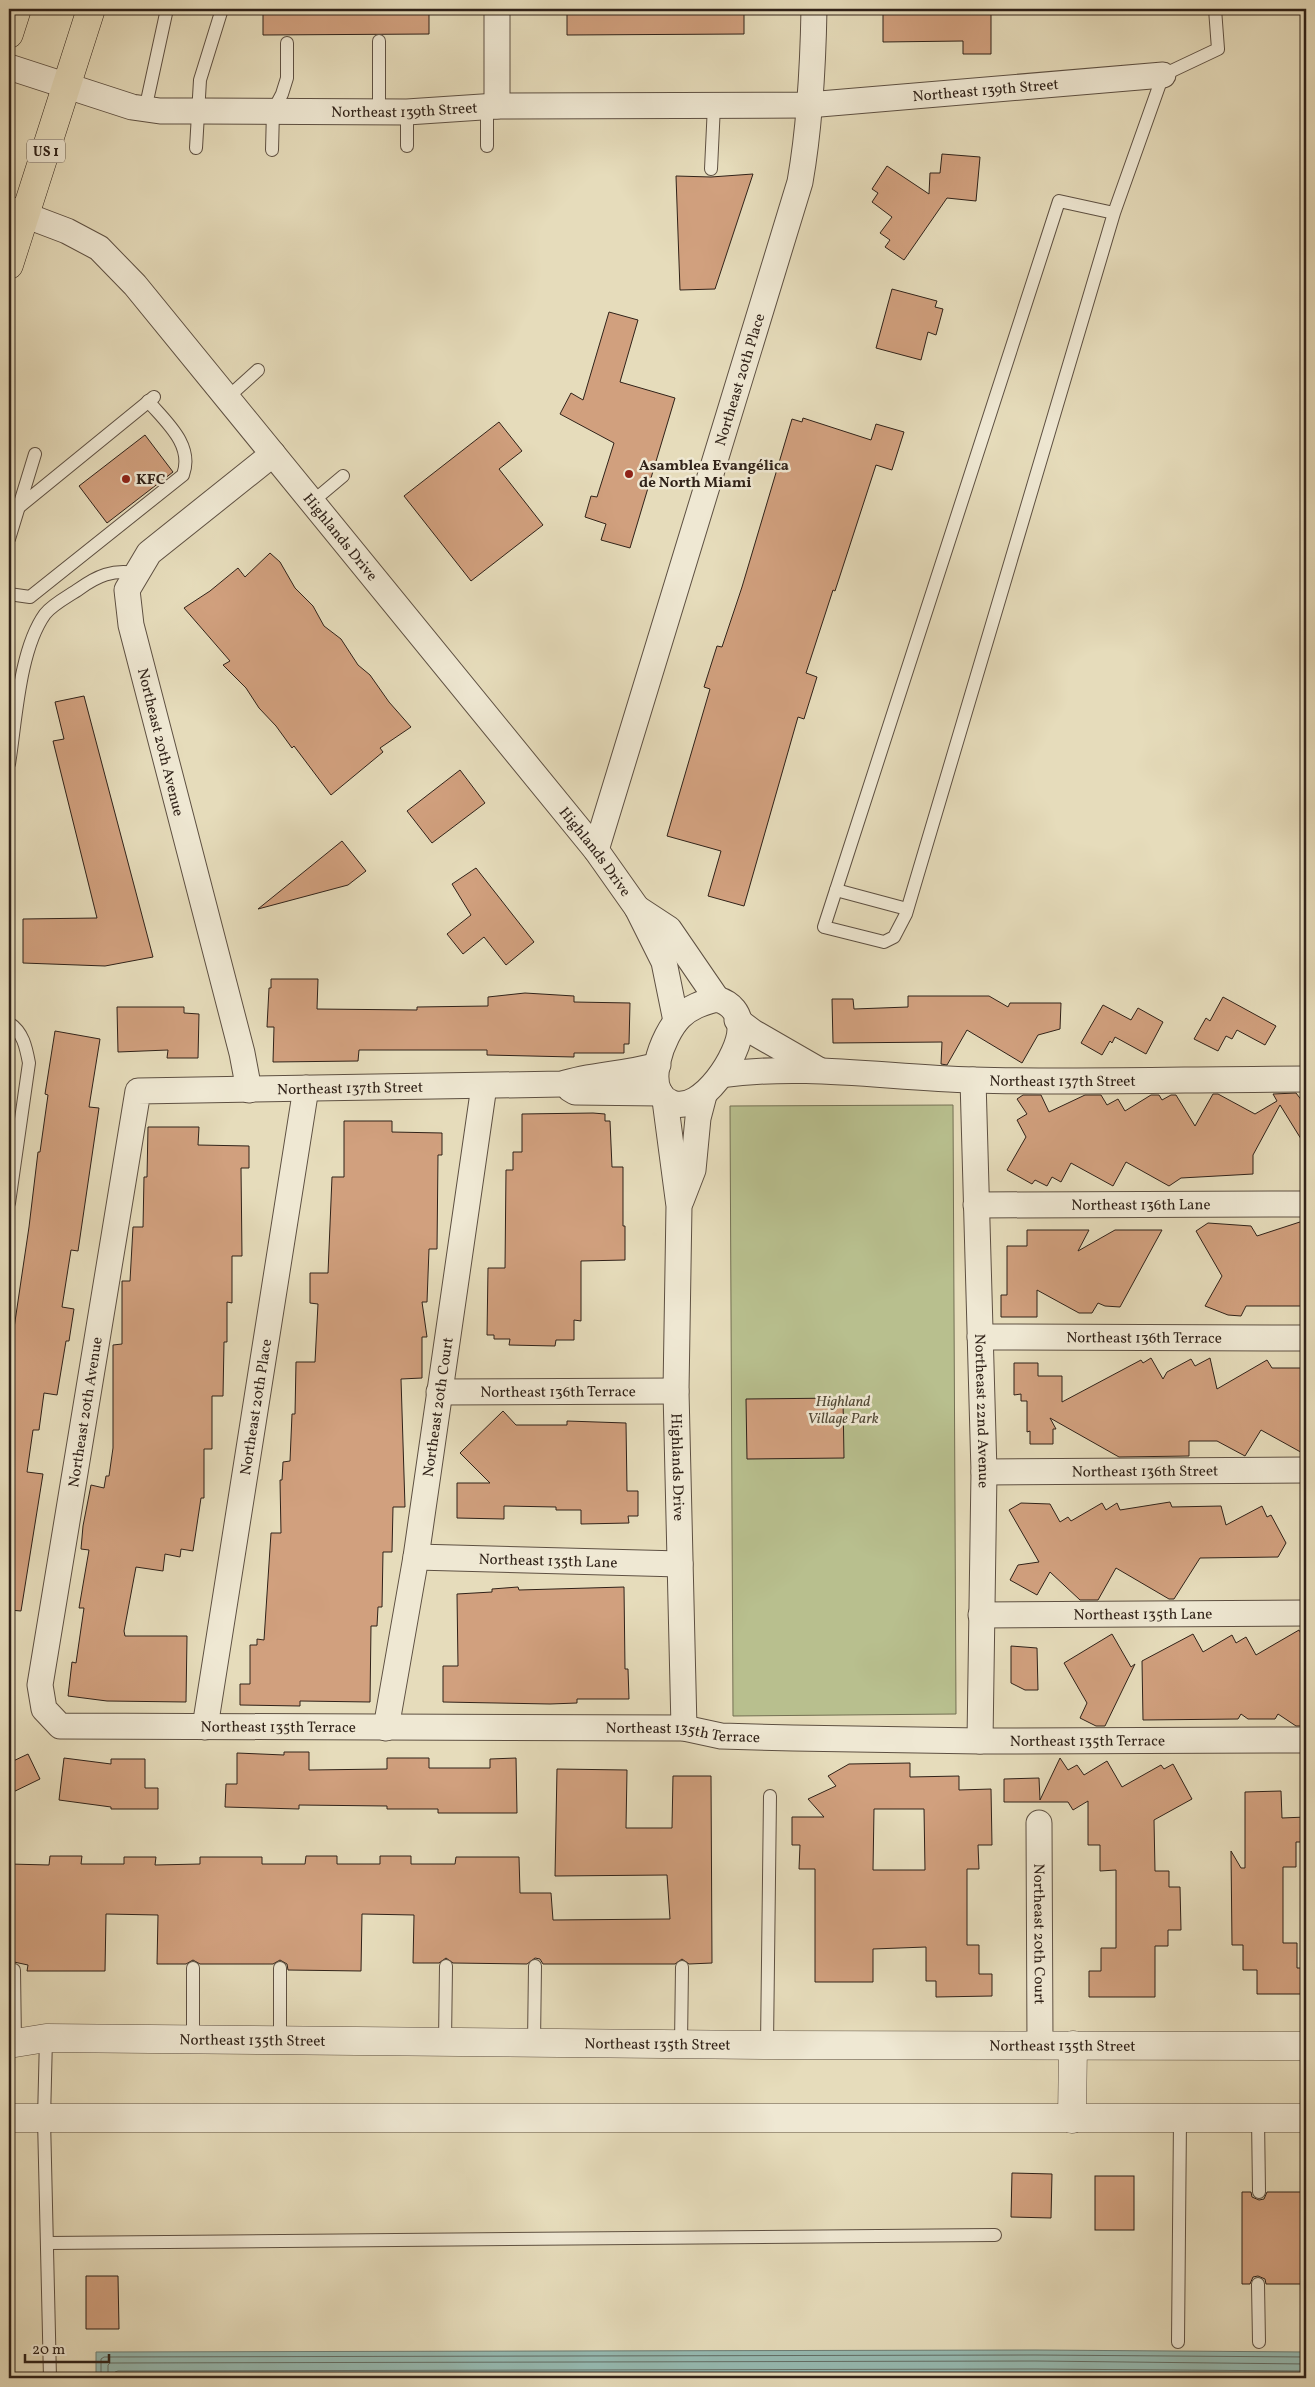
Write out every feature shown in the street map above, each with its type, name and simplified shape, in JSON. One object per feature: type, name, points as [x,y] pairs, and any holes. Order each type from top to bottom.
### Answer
[{"type":"main road","points":[[9,34],[17,9]]},
{"type":"main road","name":"US 1","points":[[9,265],[17,211],[67,88],[91,9]]},
{"type":"street","points":[[492,107],[497,9]]},
{"type":"street","points":[[808,106],[813,52],[814,9]]},
{"type":"street","name":"Northeast 139th Street","points":[[9,67],[67,88],[146,110],[198,111],[407,112],[492,107],[808,106],[1163,75]]},
{"type":"street","name":"Northeast 20th Place","points":[[596,850],[791,216],[806,150],[808,106]]},
{"type":"street","name":"Highlands Drive","points":[[17,211],[67,231],[99,248],[135,285],[596,850],[637,908],[664,962],[676,1021]]},
{"type":"street","name":"Northeast 20th Avenue","points":[[249,1090],[242,1053],[131,625],[127,590],[135,573],[149,553],[273,454]]},
{"type":"street","name":"Highlands Drive","points":[[637,908],[668,929],[717,999]]},
{"type":"street","points":[[717,999],[727,1002],[733,1007],[737,1020],[740,1029],[734,1049],[721,1075],[704,1095],[695,1102],[684,1104],[675,1104],[663,1097],[656,1083],[658,1065],[668,1030],[676,1021],[694,1005],[717,999]]},
{"type":"street","name":"Northeast 137th Street","points":[[737,1020],[753,1032],[820,1070]]},
{"type":"street","name":"Northeast 137th Street","points":[[138,1091],[562,1084],[586,1076],[632,1072],[658,1065]]},
{"type":"street","name":"Northeast 137th Street","points":[[721,1075],[744,1072],[820,1070],[972,1080],[1306,1079]]},
{"type":"street","name":"Northeast 22nd Avenue","points":[[972,1080],[984,1472],[980,1741]]},
{"type":"street","name":"Northeast 137th Street","points":[[562,1084],[576,1092],[663,1097]]},
{"type":"street","name":"Northeast 20th Court","points":[[386,1728],[416,1557],[484,1086]]},
{"type":"street","name":"Northeast 20th Place","points":[[205,1727],[294,1176],[306,1088]]},
{"type":"street","name":"Northeast 20th Avenue","points":[[60,1726],[44,1709],[40,1685],[138,1091]]},
{"type":"street","name":"Highlands Drive","points":[[679,1206],[693,1170],[698,1118],[704,1095]]},
{"type":"street","name":"Highlands Drive","points":[[663,1097],[673,1146],[679,1206],[676,1391],[684,1728]]},
{"type":"street","name":"Northeast 136th Lane","points":[[976,1205],[1306,1204]]},
{"type":"street","name":"Northeast 136th Terrace","points":[[980,1338],[1306,1338]]},
{"type":"street","name":"Northeast 136th Terrace","points":[[439,1392],[676,1391]]},
{"type":"street","name":"Northeast 136th Street","points":[[984,1472],[1306,1470]]},
{"type":"street","name":"Northeast 135th Lane","points":[[416,1557],[680,1564]]},
{"type":"street","name":"Northeast 135th Lane","points":[[982,1615],[1306,1613]]},
{"type":"street","name":"Northeast 135th Terrace","points":[[60,1726],[684,1728],[721,1736],[980,1741],[1306,1740]]},
{"type":"street","name":"Northeast 20th Court","points":[[1038,1823],[1040,2045]]},
{"type":"street","name":"Northeast 135th Street","points":[[12,2043],[46,2038],[768,2045],[1306,2046]]},
{"type":"street","points":[[1072,2119],[1073,2045]]},
{"type":"street","points":[[9,2118],[1306,2118]]},
{"type":"lane","points":[[146,110],[167,9]]},
{"type":"lane","points":[[196,148],[200,80],[222,9]]},
{"type":"lane","points":[[1114,213],[1059,201],[824,927],[884,942],[894,936],[908,909],[1114,213],[1163,75],[1218,49],[1215,9]]},
{"type":"lane","points":[[378,42],[379,112]]},
{"type":"lane","points":[[272,150],[273,111],[282,94],[287,78],[287,43]]},
{"type":"lane","points":[[711,169],[714,105]]},
{"type":"lane","points":[[486,146],[492,107]]},
{"type":"lane","points":[[407,112],[407,146]]},
{"type":"lane","points":[[226,398],[258,370]]},
{"type":"lane","points":[[9,594],[30,597],[183,475],[186,466],[186,454],[182,443],[151,399],[19,507]]},
{"type":"lane","points":[[9,539],[35,454]]},
{"type":"lane","points":[[312,502],[343,476]]},
{"type":"lane","points":[[9,764],[26,656],[34,633],[46,612],[94,578],[123,571],[135,573]]},
{"type":"lane","points":[[836,890],[908,909]]},
{"type":"lane","points":[[9,1023],[20,1033],[26,1046],[29,1063],[9,1203]]},
{"type":"lane","points":[[768,2045],[770,1796]]},
{"type":"lane","points":[[445,2042],[446,1966]]},
{"type":"lane","points":[[534,2043],[535,1966]]},
{"type":"lane","points":[[681,2044],[682,1967]]},
{"type":"lane","points":[[193,1968],[193,2039]]},
{"type":"lane","points":[[280,1968],[280,2040]]},
{"type":"lane","points":[[12,2043],[14,1970]]},
{"type":"lane","points":[[46,2038],[44,2119],[50,2378]]},
{"type":"lane","points":[[1258,2118],[1259,2192]]},
{"type":"lane","points":[[1178,2342],[1180,2119]]},
{"type":"lane","points":[[47,2243],[995,2235]]},
{"type":"lane","points":[[1258,2284],[1259,2342]]},
{"type":"green space","name":"Highland Village Park","points":[[953,1105],[956,1714],[733,1716],[730,1106]]},
{"type":"water","points":[[1036,2350],[1306,2352],[1306,2378],[96,2378],[96,2352]]},
{"type":"building","points":[[263,9],[429,9],[429,34],[263,35]]},
{"type":"building","points":[[567,9],[744,9],[744,34],[567,35]]},
{"type":"building","points":[[883,9],[991,9],[991,54],[963,54],[963,41],[883,42]]},
{"type":"building","points":[[942,154],[980,157],[976,201],[947,198],[904,260],[885,247],[890,240],[880,233],[892,217],[872,202],[878,193],[872,189],[887,166],[929,194],[930,173],[940,173]]},
{"type":"building","points":[[753,174],[715,289],[680,290],[676,176],[711,177]]},
{"type":"building","points":[[892,289],[937,301],[935,307],[943,309],[936,335],[928,332],[921,360],[876,348]]},
{"type":"building","points":[[609,312],[638,320],[620,382],[675,398],[630,548],[601,540],[606,524],[585,517],[591,496],[597,497],[614,443],[560,414],[571,393],[583,400]]},
{"type":"building","points":[[803,418],[871,440],[876,424],[904,432],[892,470],[876,465],[835,591],[833,590],[806,673],[817,677],[804,719],[798,717],[744,906],[708,896],[721,851],[667,836],[710,689],[704,687],[717,646],[722,647],[742,587],[792,419],[802,422]]},
{"type":"building","points":[[499,422],[522,451],[499,469],[543,525],[471,581],[404,496]]},
{"type":"building","name":"KFC","points":[[145,435],[173,472],[107,523],[79,486]]},
{"type":"building","points":[[270,553],[280,562],[295,588],[313,606],[324,626],[341,639],[358,665],[370,675],[389,702],[411,727],[380,748],[383,752],[331,795],[294,746],[292,748],[276,726],[259,708],[246,688],[223,665],[230,661],[184,608],[210,591],[238,568],[245,577]]},
{"type":"building","points":[[84,696],[153,957],[105,966],[23,963],[23,919],[97,918],[53,741],[64,739],[55,702]]},
{"type":"building","points":[[460,770],[485,803],[432,843],[407,811]]},
{"type":"building","points":[[342,841],[366,871],[348,885],[258,909]]},
{"type":"building","points":[[476,868],[534,942],[506,965],[484,937],[463,954],[447,934],[471,915],[452,884]]},
{"type":"building","points":[[271,979],[318,979],[317,1009],[417,1010],[417,1007],[488,1006],[488,997],[525,993],[574,996],[574,1002],[630,1003],[629,1044],[624,1044],[624,1053],[574,1053],[574,1057],[487,1055],[487,1050],[359,1050],[358,1061],[273,1062],[274,1027],[267,1027]]},
{"type":"building","points":[[908,996],[989,996],[1008,1007],[1010,1003],[1061,1003],[1060,1029],[1038,1035],[1022,1063],[967,1030],[947,1065],[941,1064],[942,1042],[833,1043],[832,999],[853,999],[854,1009],[908,1007]]},
{"type":"building","points":[[1223,997],[1276,1026],[1265,1045],[1237,1030],[1232,1039],[1226,1036],[1218,1051],[1194,1039],[1206,1018],[1210,1021]]},
{"type":"building","points":[[1103,1005],[1131,1020],[1138,1008],[1163,1022],[1146,1054],[1115,1037],[1112,1043],[1110,1041],[1102,1055],[1081,1043]]},
{"type":"building","points":[[117,1007],[184,1007],[184,1013],[199,1014],[198,1058],[167,1058],[168,1050],[118,1052]]},
{"type":"building","points":[[55,1031],[100,1039],[89,1107],[99,1108],[78,1251],[71,1250],[62,1307],[74,1309],[69,1341],[66,1341],[57,1395],[44,1393],[39,1430],[33,1430],[27,1472],[43,1474],[21,1611],[9,1610],[9,1362],[38,1152],[40,1152],[48,1095],[45,1094]]},
{"type":"building","points":[[1296,1093],[1306,1106],[1306,1147],[1280,1105],[1253,1155],[1253,1174],[1181,1178],[1169,1186],[1126,1162],[1113,1186],[1071,1163],[1061,1182],[1052,1177],[1047,1186],[1035,1180],[1032,1184],[1007,1170],[1026,1137],[1017,1120],[1027,1114],[1017,1099],[1023,1095],[1041,1095],[1049,1112],[1085,1095],[1101,1095],[1107,1105],[1118,1099],[1125,1111],[1151,1095],[1159,1095],[1162,1100],[1171,1095],[1176,1095],[1195,1126],[1213,1094],[1218,1094],[1255,1114],[1277,1101],[1273,1094]]},
{"type":"building","points":[[522,1114],[605,1114],[605,1121],[610,1121],[612,1167],[623,1167],[625,1260],[581,1261],[581,1321],[574,1320],[574,1340],[556,1340],[555,1346],[509,1345],[510,1339],[494,1339],[494,1335],[487,1335],[488,1268],[505,1268],[506,1170],[513,1170],[513,1152],[522,1152]]},
{"type":"building","points":[[344,1121],[392,1121],[392,1132],[442,1133],[442,1155],[438,1155],[437,1249],[429,1249],[427,1302],[422,1302],[427,1337],[422,1337],[422,1378],[401,1379],[405,1507],[393,1507],[392,1552],[383,1552],[382,1607],[378,1607],[377,1626],[371,1626],[370,1702],[300,1701],[300,1706],[240,1705],[240,1684],[250,1684],[250,1645],[257,1645],[257,1639],[264,1640],[271,1533],[281,1533],[280,1480],[282,1480],[283,1462],[290,1461],[292,1414],[295,1414],[296,1362],[315,1362],[318,1304],[310,1303],[310,1273],[328,1273],[332,1177],[344,1177]]},
{"type":"building","points":[[148,1127],[199,1127],[198,1145],[249,1146],[249,1168],[241,1168],[242,1256],[232,1256],[232,1303],[227,1302],[227,1342],[224,1342],[223,1396],[212,1396],[212,1449],[204,1449],[204,1498],[201,1498],[193,1551],[181,1549],[180,1557],[165,1554],[163,1571],[136,1567],[124,1631],[125,1636],[187,1636],[186,1702],[107,1701],[68,1696],[72,1662],[76,1663],[84,1608],[79,1608],[89,1550],[81,1549],[83,1526],[91,1485],[104,1488],[106,1476],[109,1476],[113,1448],[113,1345],[122,1344],[122,1281],[130,1281],[133,1227],[143,1227]]},
{"type":"building","points":[[1306,1220],[1306,1306],[1246,1306],[1241,1316],[1228,1315],[1205,1306],[1222,1276],[1196,1231],[1208,1223],[1251,1226],[1257,1236]]},
{"type":"building","points":[[1027,1230],[1089,1230],[1078,1251],[1115,1230],[1162,1230],[1120,1307],[1105,1306],[1098,1303],[1092,1313],[1079,1313],[1037,1290],[1037,1317],[1001,1317],[1001,1295],[1007,1295],[1007,1246],[1027,1246]]},
{"type":"building","points":[[1151,1358],[1163,1379],[1167,1372],[1191,1359],[1195,1366],[1210,1358],[1217,1389],[1267,1360],[1272,1368],[1306,1368],[1306,1455],[1261,1430],[1245,1456],[1217,1441],[1189,1441],[1189,1456],[1119,1457],[1050,1418],[1056,1429],[1053,1429],[1053,1444],[1030,1444],[1030,1431],[1027,1432],[1027,1401],[1021,1401],[1021,1394],[1014,1395],[1014,1363],[1038,1363],[1038,1376],[1062,1376],[1062,1402],[1141,1360],[1143,1363]]},
{"type":"building","points":[[843,1398],[844,1458],[747,1459],[746,1399]]},
{"type":"building","points":[[503,1411],[516,1425],[567,1425],[567,1421],[626,1423],[627,1491],[638,1491],[638,1516],[628,1516],[629,1523],[581,1524],[581,1510],[556,1510],[556,1507],[504,1506],[504,1519],[457,1518],[457,1483],[490,1483],[460,1453]]},
{"type":"building","points":[[1170,1502],[1172,1507],[1221,1506],[1226,1525],[1262,1506],[1267,1517],[1271,1515],[1286,1543],[1278,1557],[1200,1558],[1174,1599],[1169,1599],[1116,1568],[1098,1600],[1080,1600],[1050,1572],[1037,1595],[1010,1580],[1018,1565],[1039,1562],[1009,1510],[1021,1503],[1050,1504],[1060,1522],[1068,1517],[1071,1521],[1102,1503],[1106,1510],[1117,1503],[1120,1510]]},
{"type":"building","points":[[518,1587],[519,1590],[624,1587],[625,1669],[628,1669],[629,1699],[577,1699],[577,1703],[550,1704],[443,1702],[443,1666],[458,1666],[457,1594],[492,1592],[492,1589]]},
{"type":"building","points":[[1299,1630],[1306,1643],[1306,1726],[1296,1726],[1278,1714],[1275,1719],[1248,1719],[1241,1714],[1238,1719],[1143,1720],[1142,1661],[1193,1634],[1203,1652],[1232,1635],[1236,1643],[1246,1637],[1256,1655]]},
{"type":"building","points":[[1112,1634],[1131,1667],[1135,1664],[1105,1726],[1096,1726],[1080,1718],[1087,1703],[1064,1663]]},
{"type":"building","points":[[1011,1646],[1037,1648],[1038,1690],[1025,1690],[1011,1683]]},
{"type":"building","points":[[284,1752],[309,1752],[309,1770],[387,1769],[387,1758],[429,1758],[429,1768],[490,1768],[490,1759],[516,1758],[517,1813],[438,1813],[438,1809],[387,1809],[387,1806],[299,1805],[299,1809],[225,1807],[226,1784],[237,1784],[237,1753],[284,1755]]},
{"type":"building","points":[[28,1754],[40,1779],[9,1794],[9,1763]]},
{"type":"building","points":[[64,1758],[111,1764],[111,1759],[145,1759],[145,1788],[158,1788],[158,1809],[111,1809],[111,1807],[59,1800]]},
{"type":"building","points":[[1060,1758],[1068,1770],[1077,1765],[1084,1775],[1107,1761],[1122,1787],[1161,1765],[1164,1769],[1173,1764],[1192,1799],[1154,1820],[1155,1871],[1169,1871],[1169,1887],[1180,1887],[1181,1930],[1168,1930],[1168,1946],[1155,1946],[1155,1997],[1089,1997],[1089,1971],[1101,1971],[1101,1948],[1116,1948],[1116,1870],[1100,1871],[1100,1845],[1088,1845],[1088,1801],[1073,1810],[1068,1802],[1004,1802],[1004,1779],[1039,1778],[1040,1800]]},
{"type":"building","points":[[910,1763],[910,1777],[959,1776],[959,1790],[991,1789],[992,1845],[978,1845],[979,1869],[967,1869],[967,1945],[979,1945],[979,1974],[992,1974],[992,1996],[936,1997],[936,1981],[926,1981],[926,1947],[873,1949],[873,1982],[815,1982],[815,1869],[799,1869],[800,1845],[792,1845],[792,1817],[824,1817],[808,1799],[836,1786],[828,1776],[849,1764]],"holes":[[[874,1809],[924,1809],[925,1870],[873,1870]]]},
{"type":"building","points":[[557,1769],[627,1770],[626,1828],[672,1828],[673,1776],[711,1776],[712,1963],[689,1964],[682,1959],[675,1964],[543,1964],[540,1959],[535,1958],[527,1964],[453,1963],[446,1958],[439,1963],[413,1963],[414,1915],[362,1914],[361,1971],[288,1970],[287,1964],[280,1960],[273,1964],[200,1964],[193,1960],[186,1964],[157,1964],[158,1915],[106,1914],[105,1971],[27,1971],[28,1965],[14,1962],[9,1964],[9,1864],[49,1865],[50,1856],[82,1856],[81,1864],[124,1864],[124,1857],[156,1857],[155,1865],[200,1864],[200,1857],[262,1857],[262,1864],[305,1864],[306,1856],[337,1856],[337,1864],[380,1864],[380,1856],[411,1856],[411,1864],[455,1864],[456,1857],[519,1857],[520,1893],[551,1893],[553,1920],[670,1919],[667,1875],[555,1876]]},
{"type":"building","points":[[1281,1791],[1282,1818],[1306,1817],[1306,1842],[1296,1842],[1296,1867],[1283,1867],[1283,1943],[1297,1943],[1297,1968],[1306,1968],[1306,1994],[1257,1994],[1257,1970],[1243,1970],[1243,1945],[1232,1945],[1231,1851],[1241,1868],[1245,1868],[1245,1792]]},
{"type":"building","points":[[1012,2173],[1052,2174],[1051,2218],[1011,2217]]},
{"type":"building","points":[[1095,2176],[1134,2176],[1134,2230],[1095,2230]]},
{"type":"building","points":[[1242,2192],[1251,2192],[1252,2197],[1259,2200],[1264,2199],[1267,2192],[1306,2192],[1306,2284],[1266,2284],[1265,2279],[1258,2276],[1253,2277],[1250,2284],[1242,2284]]},
{"type":"building","points":[[86,2276],[118,2276],[119,2329],[86,2329]]},
{"type":"place","name":"Asamblea Evangélica de North Miami","points":[[629,474]]},
{"type":"place","name":"KFC","points":[[126,479]]}]
